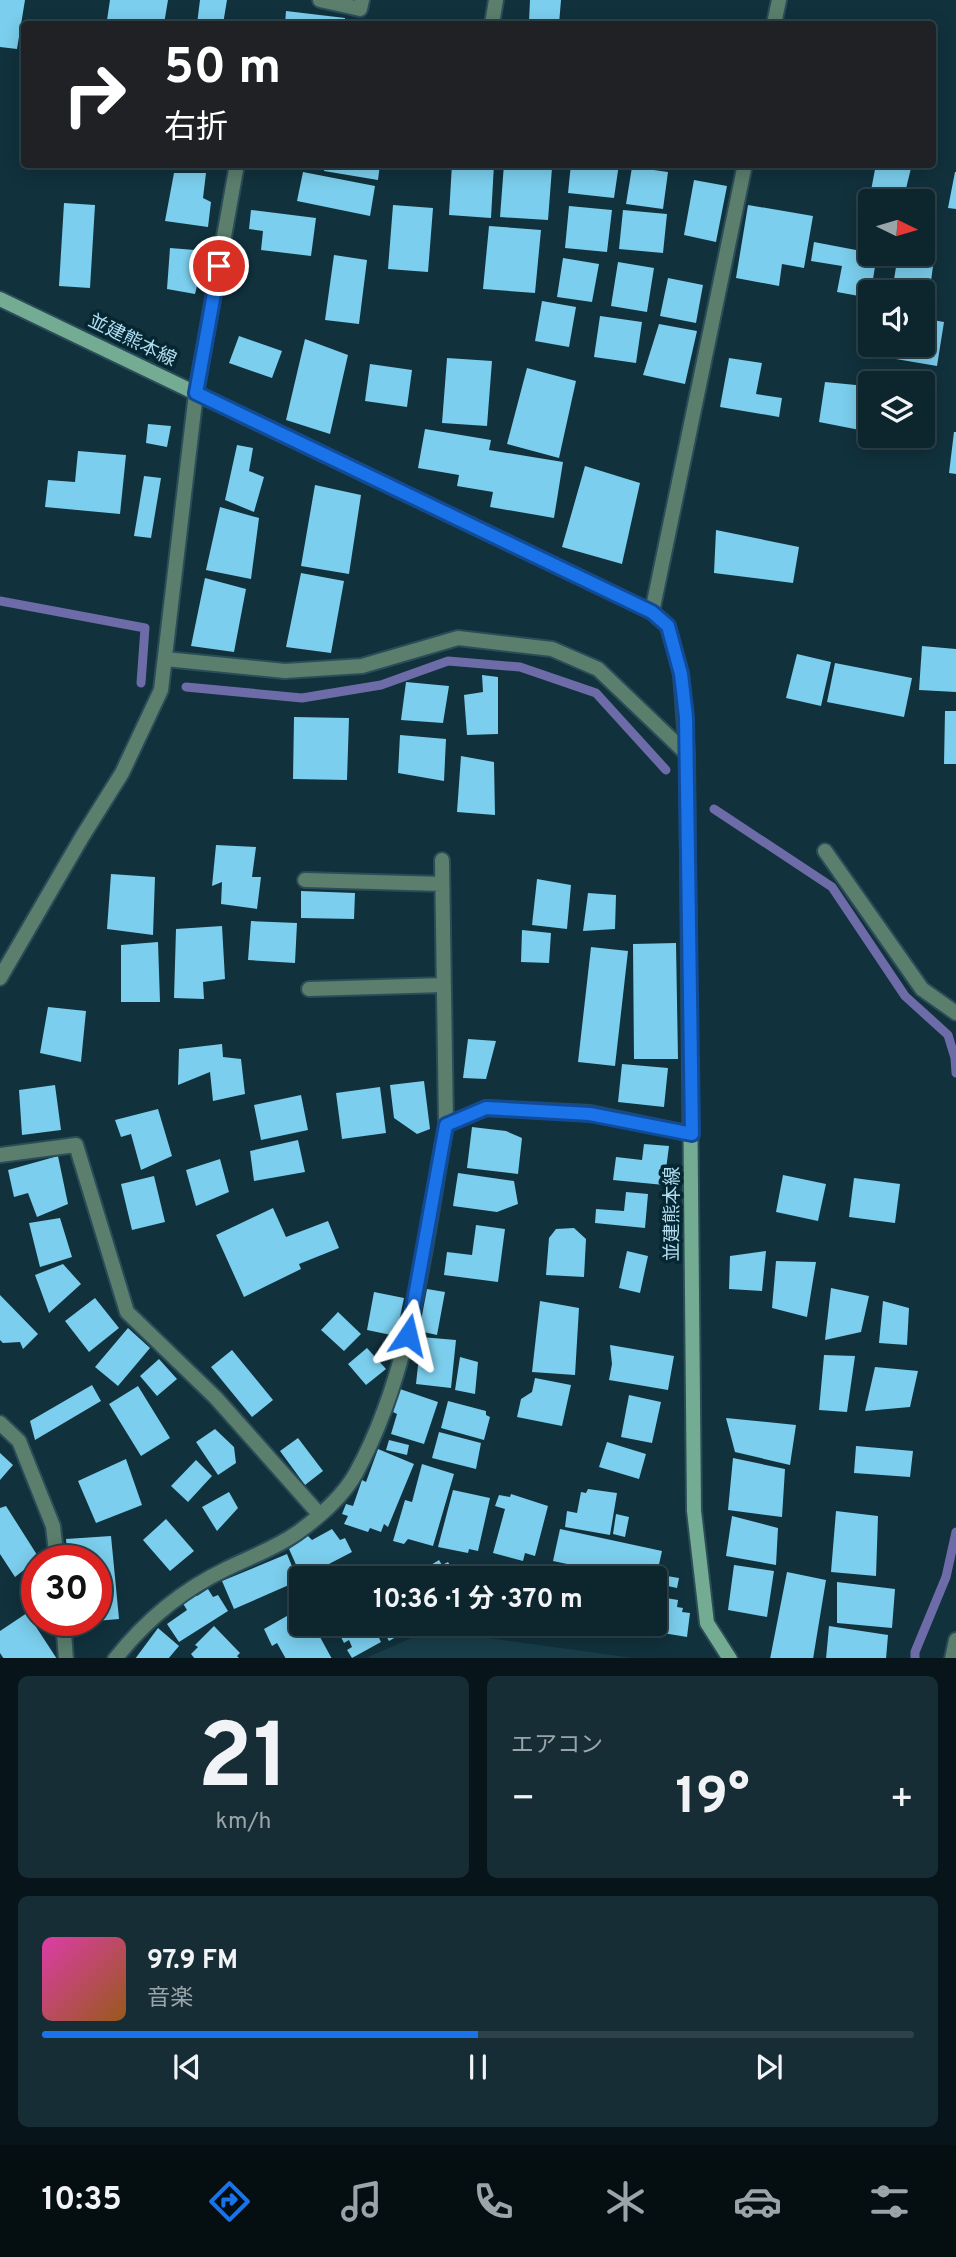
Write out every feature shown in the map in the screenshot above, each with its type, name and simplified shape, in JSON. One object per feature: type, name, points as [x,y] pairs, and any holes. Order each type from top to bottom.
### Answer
[{"type":"main road","name":"並建熊本線","points":[[0,299],[652,612],[668,626],[678,662],[686,717],[694,1511],[707,1623],[730,1658]]},
{"type":"street","points":[[320,0],[360,9],[362,0]]},
{"type":"street","points":[[492,21],[496,0]]},
{"type":"street","points":[[775,21],[779,0]]},
{"type":"street","points":[[0,978],[122,773],[161,690],[196,393],[236,168]]},
{"type":"street","points":[[652,612],[744,168]]},
{"type":"street","points":[[164,659],[285,671],[362,666],[458,638],[552,649],[598,669],[687,754]]},
{"type":"street","points":[[825,851],[922,989],[956,1013]]},
{"type":"street","points":[[115,1658],[136,1633],[164,1607],[223,1570],[287,1539],[320,1514],[346,1488],[355,1474],[384,1413],[408,1335],[446,1125],[442,860]]},
{"type":"street","points":[[306,880],[442,884]]},
{"type":"street","points":[[309,989],[444,985]]},
{"type":"street","points":[[446,1125],[486,1108],[590,1114],[692,1134]]},
{"type":"street","points":[[0,1154],[76,1145],[127,1312],[215,1398],[320,1514]]},
{"type":"street","points":[[0,1423],[19,1441],[53,1526],[55,1545]]},
{"type":"street","points":[[64,1636],[66,1658]]},
{"type":"street","points":[[952,1658],[956,1640]]},
{"type":"shaded area","points":[[416,1636],[474,1636],[633,1658],[366,1658]]},
{"type":"building","points":[[0,0],[25,0],[17,49],[0,47]]},
{"type":"building","points":[[110,0],[168,0],[164,21],[107,20]]},
{"type":"building","points":[[200,0],[227,0],[224,21],[197,21]]},
{"type":"building","points":[[530,0],[561,0],[559,21],[529,21]]},
{"type":"building","points":[[286,11],[345,18],[345,21],[285,21]]},
{"type":"building","points":[[324,168],[380,168],[378,180],[324,171]]},
{"type":"building","points":[[452,168],[494,168],[491,218],[449,215]]},
{"type":"building","points":[[504,168],[552,168],[548,220],[500,217]]},
{"type":"building","points":[[571,168],[618,168],[614,198],[568,193]]},
{"type":"building","points":[[632,168],[668,172],[663,209],[626,204]]},
{"type":"building","points":[[875,168],[911,168],[906,189],[871,189]]},
{"type":"building","points":[[303,172],[375,186],[370,216],[297,201]]},
{"type":"building","points":[[956,172],[956,209],[948,208]]},
{"type":"building","points":[[174,173],[206,173],[203,198],[211,202],[208,227],[165,221]]},
{"type":"building","points":[[694,180],[727,186],[716,242],[684,235]]},
{"type":"building","points":[[64,203],[95,205],[90,288],[59,286]]},
{"type":"building","points":[[393,205],[433,208],[428,272],[388,269]]},
{"type":"building","points":[[748,205],[813,216],[804,268],[782,264],[779,286],[736,278]]},
{"type":"building","points":[[569,206],[612,210],[607,252],[565,248]]},
{"type":"building","points":[[251,210],[316,218],[311,256],[261,250],[263,231],[249,229]]},
{"type":"building","points":[[623,210],[667,214],[663,253],[619,249]]},
{"type":"building","points":[[489,226],[541,230],[535,293],[483,289]]},
{"type":"building","points":[[814,242],[858,250],[858,266],[875,266],[873,280],[858,280],[858,296],[837,292],[842,266],[811,261]]},
{"type":"building","points":[[170,248],[195,250],[194,263],[202,266],[195,294],[167,289]]},
{"type":"building","points":[[334,255],[367,260],[359,324],[325,320]]},
{"type":"building","points":[[563,258],[599,264],[592,302],[557,297]]},
{"type":"building","points":[[618,262],[654,268],[647,312],[611,306]]},
{"type":"building","points":[[896,266],[933,266],[931,280],[894,280]]},
{"type":"building","points":[[668,278],[703,285],[696,323],[660,316]]},
{"type":"building","points":[[542,301],[576,307],[569,347],[535,341]]},
{"type":"building","points":[[600,316],[642,322],[636,363],[594,357]]},
{"type":"building","points":[[935,320],[944,322],[937,366],[890,358],[935,357]]},
{"type":"building","points":[[659,324],[697,331],[685,384],[643,375]]},
{"type":"building","points":[[239,336],[282,351],[272,378],[229,363]]},
{"type":"building","points":[[305,339],[348,355],[330,434],[286,420]]},
{"type":"building","points":[[447,358],[492,361],[487,426],[442,423]]},
{"type":"building","points":[[729,358],[762,363],[756,394],[782,398],[779,417],[720,407]]},
{"type":"building","points":[[370,364],[412,370],[407,407],[365,401]]},
{"type":"building","points":[[527,368],[576,381],[559,458],[507,444]]},
{"type":"building","points":[[825,382],[856,385],[858,430],[819,422]]},
{"type":"building","points":[[148,424],[171,426],[167,447],[146,443]]},
{"type":"building","points":[[425,429],[491,440],[489,450],[563,462],[554,518],[490,507],[493,492],[457,486],[459,475],[418,468]]},
{"type":"building","points":[[956,432],[956,474],[949,473]]},
{"type":"building","points":[[237,445],[253,448],[249,471],[264,477],[254,512],[225,500]]},
{"type":"building","points":[[78,451],[126,455],[120,514],[45,507],[48,480],[75,482]]},
{"type":"building","points":[[585,466],[640,483],[622,564],[562,547]]},
{"type":"building","points":[[144,476],[161,478],[151,538],[134,536]]},
{"type":"building","points":[[315,485],[361,495],[349,574],[301,566]]},
{"type":"building","points":[[220,507],[259,518],[251,579],[206,570]]},
{"type":"building","points":[[716,530],[799,547],[793,583],[714,573]]},
{"type":"building","points":[[301,573],[344,581],[331,653],[286,647]]},
{"type":"building","points":[[205,578],[246,589],[234,652],[191,646]]},
{"type":"building","points":[[922,646],[956,649],[956,692],[919,690]]},
{"type":"building","points":[[797,654],[831,662],[821,706],[786,698]]},
{"type":"building","points":[[835,663],[912,678],[904,717],[827,702]]},
{"type":"building","points":[[482,675],[498,677],[498,734],[467,735],[464,695],[483,692]]},
{"type":"building","points":[[406,682],[449,686],[443,723],[401,720]]},
{"type":"building","points":[[945,711],[956,711],[956,764],[944,764]]},
{"type":"building","points":[[294,717],[349,718],[347,780],[293,779]]},
{"type":"building","points":[[400,735],[446,739],[444,781],[398,773]]},
{"type":"building","points":[[461,756],[494,762],[495,815],[457,812]]},
{"type":"building","points":[[216,845],[256,847],[252,877],[261,877],[257,909],[221,904],[222,882],[212,886]]},
{"type":"building","points":[[111,874],[155,877],[153,935],[107,929]]},
{"type":"building","points":[[537,879],[571,885],[567,929],[532,925]]},
{"type":"building","points":[[301,891],[355,893],[354,919],[301,918]]},
{"type":"building","points":[[588,893],[616,895],[615,929],[583,931]]},
{"type":"building","points":[[251,921],[297,923],[295,963],[248,960]]},
{"type":"building","points":[[222,926],[225,979],[203,982],[204,999],[174,998],[176,929]]},
{"type":"building","points":[[522,930],[551,933],[549,963],[521,962]]},
{"type":"building","points":[[158,942],[160,1002],[121,1002],[121,945]]},
{"type":"building","points":[[676,943],[678,1059],[634,1059],[633,944]]},
{"type":"building","points":[[591,947],[628,951],[615,1066],[578,1062]]},
{"type":"building","points":[[48,1007],[86,1011],[81,1062],[40,1053]]},
{"type":"building","points":[[468,1039],[496,1041],[486,1079],[463,1078]]},
{"type":"building","points":[[222,1044],[223,1057],[241,1059],[245,1094],[213,1101],[210,1072],[178,1085],[179,1049]]},
{"type":"building","points":[[622,1064],[668,1068],[664,1107],[618,1102]]},
{"type":"building","points":[[424,1081],[430,1129],[417,1134],[394,1118],[390,1085]]},
{"type":"building","points":[[55,1085],[61,1130],[22,1135],[19,1090]]},
{"type":"building","points":[[380,1087],[386,1133],[342,1139],[336,1093]]},
{"type":"building","points":[[301,1095],[308,1130],[261,1140],[254,1105]]},
{"type":"building","points":[[158,1109],[172,1156],[141,1170],[131,1134],[121,1137],[115,1120]]},
{"type":"building","points":[[472,1127],[506,1131],[522,1138],[518,1174],[467,1168]]},
{"type":"building","points":[[298,1140],[305,1172],[254,1181],[250,1151]]},
{"type":"building","points":[[644,1144],[669,1146],[664,1185],[613,1180],[616,1157],[642,1160]]},
{"type":"building","points":[[58,1156],[68,1204],[37,1217],[28,1193],[14,1197],[8,1170]]},
{"type":"building","points":[[220,1159],[229,1192],[196,1206],[186,1170]]},
{"type":"building","points":[[458,1173],[514,1181],[518,1204],[497,1212],[453,1206]]},
{"type":"building","points":[[783,1175],[826,1184],[818,1221],[776,1212]]},
{"type":"building","points":[[154,1176],[165,1222],[132,1230],[121,1184]]},
{"type":"building","points":[[854,1178],[900,1184],[895,1223],[849,1217]]},
{"type":"building","points":[[626,1192],[648,1194],[645,1228],[595,1223],[596,1209],[624,1211]]},
{"type":"building","points":[[273,1208],[286,1237],[328,1221],[339,1248],[299,1264],[301,1269],[244,1297],[216,1235]]},
{"type":"building","points":[[60,1218],[72,1257],[40,1267],[29,1223]]},
{"type":"building","points":[[476,1225],[505,1229],[498,1282],[444,1275],[447,1252],[472,1255]]},
{"type":"building","points":[[574,1228],[586,1239],[584,1277],[546,1275],[549,1238],[556,1229]]},
{"type":"building","points":[[627,1251],[648,1256],[640,1293],[619,1288]]},
{"type":"building","points":[[766,1251],[762,1291],[729,1289],[730,1256]]},
{"type":"building","points":[[776,1261],[816,1262],[807,1317],[772,1308]]},
{"type":"building","points":[[63,1264],[81,1284],[49,1313],[35,1275]]},
{"type":"building","points":[[831,1288],[869,1296],[861,1332],[825,1340]]},
{"type":"building","points":[[427,1289],[445,1292],[437,1335],[419,1331]]},
{"type":"building","points":[[374,1292],[404,1298],[396,1336],[367,1330]]},
{"type":"building","points":[[0,1295],[38,1334],[23,1349],[20,1342],[3,1343],[0,1340]]},
{"type":"building","points":[[95,1298],[119,1328],[89,1352],[65,1321]]},
{"type":"building","points":[[540,1301],[579,1308],[575,1375],[532,1372]]},
{"type":"building","points":[[883,1301],[909,1308],[907,1345],[879,1343]]},
{"type":"building","points":[[338,1312],[361,1334],[344,1351],[321,1330]]},
{"type":"building","points":[[128,1328],[150,1348],[118,1386],[95,1367]]},
{"type":"building","points":[[421,1337],[456,1340],[451,1388],[416,1384]]},
{"type":"building","points":[[610,1345],[674,1356],[668,1390],[609,1380],[612,1364]]},
{"type":"building","points":[[367,1348],[386,1369],[366,1385],[348,1364]]},
{"type":"building","points":[[232,1350],[273,1400],[252,1417],[211,1367]]},
{"type":"building","points":[[824,1355],[855,1356],[847,1412],[819,1410]]},
{"type":"building","points":[[460,1357],[478,1362],[475,1394],[455,1390]]},
{"type":"building","points":[[159,1359],[177,1379],[157,1396],[140,1376]]},
{"type":"building","points":[[875,1367],[918,1371],[910,1407],[865,1411]]},
{"type":"building","points":[[535,1378],[571,1385],[562,1426],[517,1417],[521,1399],[532,1392]]},
{"type":"building","points":[[92,1385],[101,1401],[35,1440],[30,1421]]},
{"type":"building","points":[[138,1386],[170,1438],[141,1456],[109,1404]]},
{"type":"building","points":[[400,1389],[438,1402],[424,1444],[391,1434],[397,1414],[393,1412]]},
{"type":"building","points":[[629,1395],[661,1402],[652,1443],[621,1437]]},
{"type":"building","points":[[448,1401],[486,1411],[486,1415],[490,1417],[484,1440],[441,1428]]},
{"type":"building","points":[[726,1418],[796,1425],[790,1465],[735,1452]]},
{"type":"building","points":[[215,1429],[234,1447],[236,1463],[218,1475],[196,1442]]},
{"type":"building","points":[[439,1432],[481,1443],[476,1469],[432,1458]]},
{"type":"building","points":[[298,1438],[323,1471],[305,1485],[280,1451]]},
{"type":"building","points":[[389,1440],[409,1445],[407,1455],[386,1450]]},
{"type":"building","points":[[607,1442],[646,1454],[639,1479],[599,1467]]},
{"type":"building","points":[[856,1446],[913,1451],[910,1477],[854,1473]]},
{"type":"building","points":[[378,1449],[414,1464],[388,1527],[384,1524],[381,1532],[370,1528],[368,1532],[344,1524],[348,1516],[342,1514],[346,1504],[353,1506],[362,1480],[366,1482]]},
{"type":"building","points":[[0,1453],[13,1465],[0,1480]]},
{"type":"building","points":[[733,1458],[785,1469],[782,1517],[728,1510]]},
{"type":"building","points":[[126,1459],[142,1505],[96,1523],[78,1481]]},
{"type":"building","points":[[196,1460],[212,1476],[188,1502],[171,1486]]},
{"type":"building","points":[[422,1464],[454,1474],[433,1546],[408,1539],[404,1544],[393,1541],[405,1500],[412,1502]]},
{"type":"building","points":[[588,1489],[617,1493],[610,1535],[565,1527],[567,1511],[577,1513],[581,1492],[586,1493]]},
{"type":"building","points":[[453,1490],[490,1498],[478,1551],[469,1549],[468,1553],[438,1547]]},
{"type":"building","points":[[229,1492],[238,1508],[217,1531],[202,1507]]},
{"type":"building","points":[[511,1494],[548,1506],[535,1556],[525,1553],[523,1561],[493,1553],[505,1509],[495,1506],[499,1495],[510,1497]]},
{"type":"building","points":[[6,1506],[31,1545],[21,1545],[21,1572],[15,1577],[0,1554],[0,1508]]},
{"type":"building","points":[[836,1511],[878,1516],[876,1576],[831,1572]]},
{"type":"building","points":[[616,1514],[629,1517],[625,1537],[613,1534]]},
{"type":"building","points":[[732,1516],[778,1528],[776,1565],[726,1556]]},
{"type":"building","points":[[166,1519],[194,1551],[170,1571],[143,1540]]},
{"type":"building","points":[[332,1529],[340,1540],[345,1538],[352,1552],[325,1566],[297,1566],[289,1549],[308,1536],[312,1540]]},
{"type":"building","points":[[560,1529],[662,1551],[659,1566],[577,1566],[553,1561]]},
{"type":"building","points":[[111,1536],[112,1545],[67,1545],[66,1539]]},
{"type":"building","points":[[112,1546],[119,1619],[112,1620]]},
{"type":"building","points":[[287,1554],[292,1566],[289,1566],[289,1585],[234,1609],[222,1581]]},
{"type":"building","points":[[439,1560],[442,1565],[448,1562],[450,1566],[429,1566]]},
{"type":"building","points":[[734,1565],[774,1571],[767,1617],[728,1610]]},
{"type":"building","points":[[787,1572],[826,1580],[813,1658],[770,1658]]},
{"type":"building","points":[[667,1576],[679,1578],[677,1588],[667,1586]]},
{"type":"building","points":[[837,1582],[895,1589],[892,1628],[837,1623]]},
{"type":"building","points":[[208,1589],[213,1597],[218,1595],[228,1611],[179,1642],[167,1624],[187,1610],[182,1602],[195,1593],[197,1596]]},
{"type":"building","points":[[667,1598],[678,1600],[677,1607],[683,1608],[682,1612],[690,1613],[687,1637],[667,1634]]},
{"type":"building","points":[[289,1615],[289,1636],[319,1636],[331,1658],[285,1658],[277,1643],[272,1646],[264,1629]]},
{"type":"building","points":[[21,1617],[21,1636],[42,1636],[56,1658],[3,1658],[0,1653],[0,1631]]},
{"type":"building","points":[[214,1626],[240,1653],[237,1656],[239,1658],[194,1658],[191,1654],[198,1647],[195,1645]]},
{"type":"building","points":[[829,1626],[888,1635],[886,1658],[826,1658]]},
{"type":"building","points":[[158,1628],[179,1646],[169,1658],[136,1658]]},
{"type":"building","points":[[340,1636],[378,1636],[381,1642],[352,1658],[347,1650],[352,1647],[349,1640],[344,1643]]},
{"type":"waterway","points":[[0,601],[145,628],[141,683]]},
{"type":"waterway","points":[[186,687],[302,698],[381,685],[448,661],[520,667],[596,693],[666,770]]},
{"type":"waterway","points":[[714,809],[832,887],[905,996],[948,1035],[955,1058],[956,1073]]},
{"type":"waterway","points":[[915,1658],[915,1652],[946,1577],[956,1532]]},
{"type":"route","points":[[219,266],[196,393],[652,612],[668,626],[681,674],[686,717],[688,790],[692,1134],[590,1114],[486,1108],[446,1125],[408,1335]]}]
